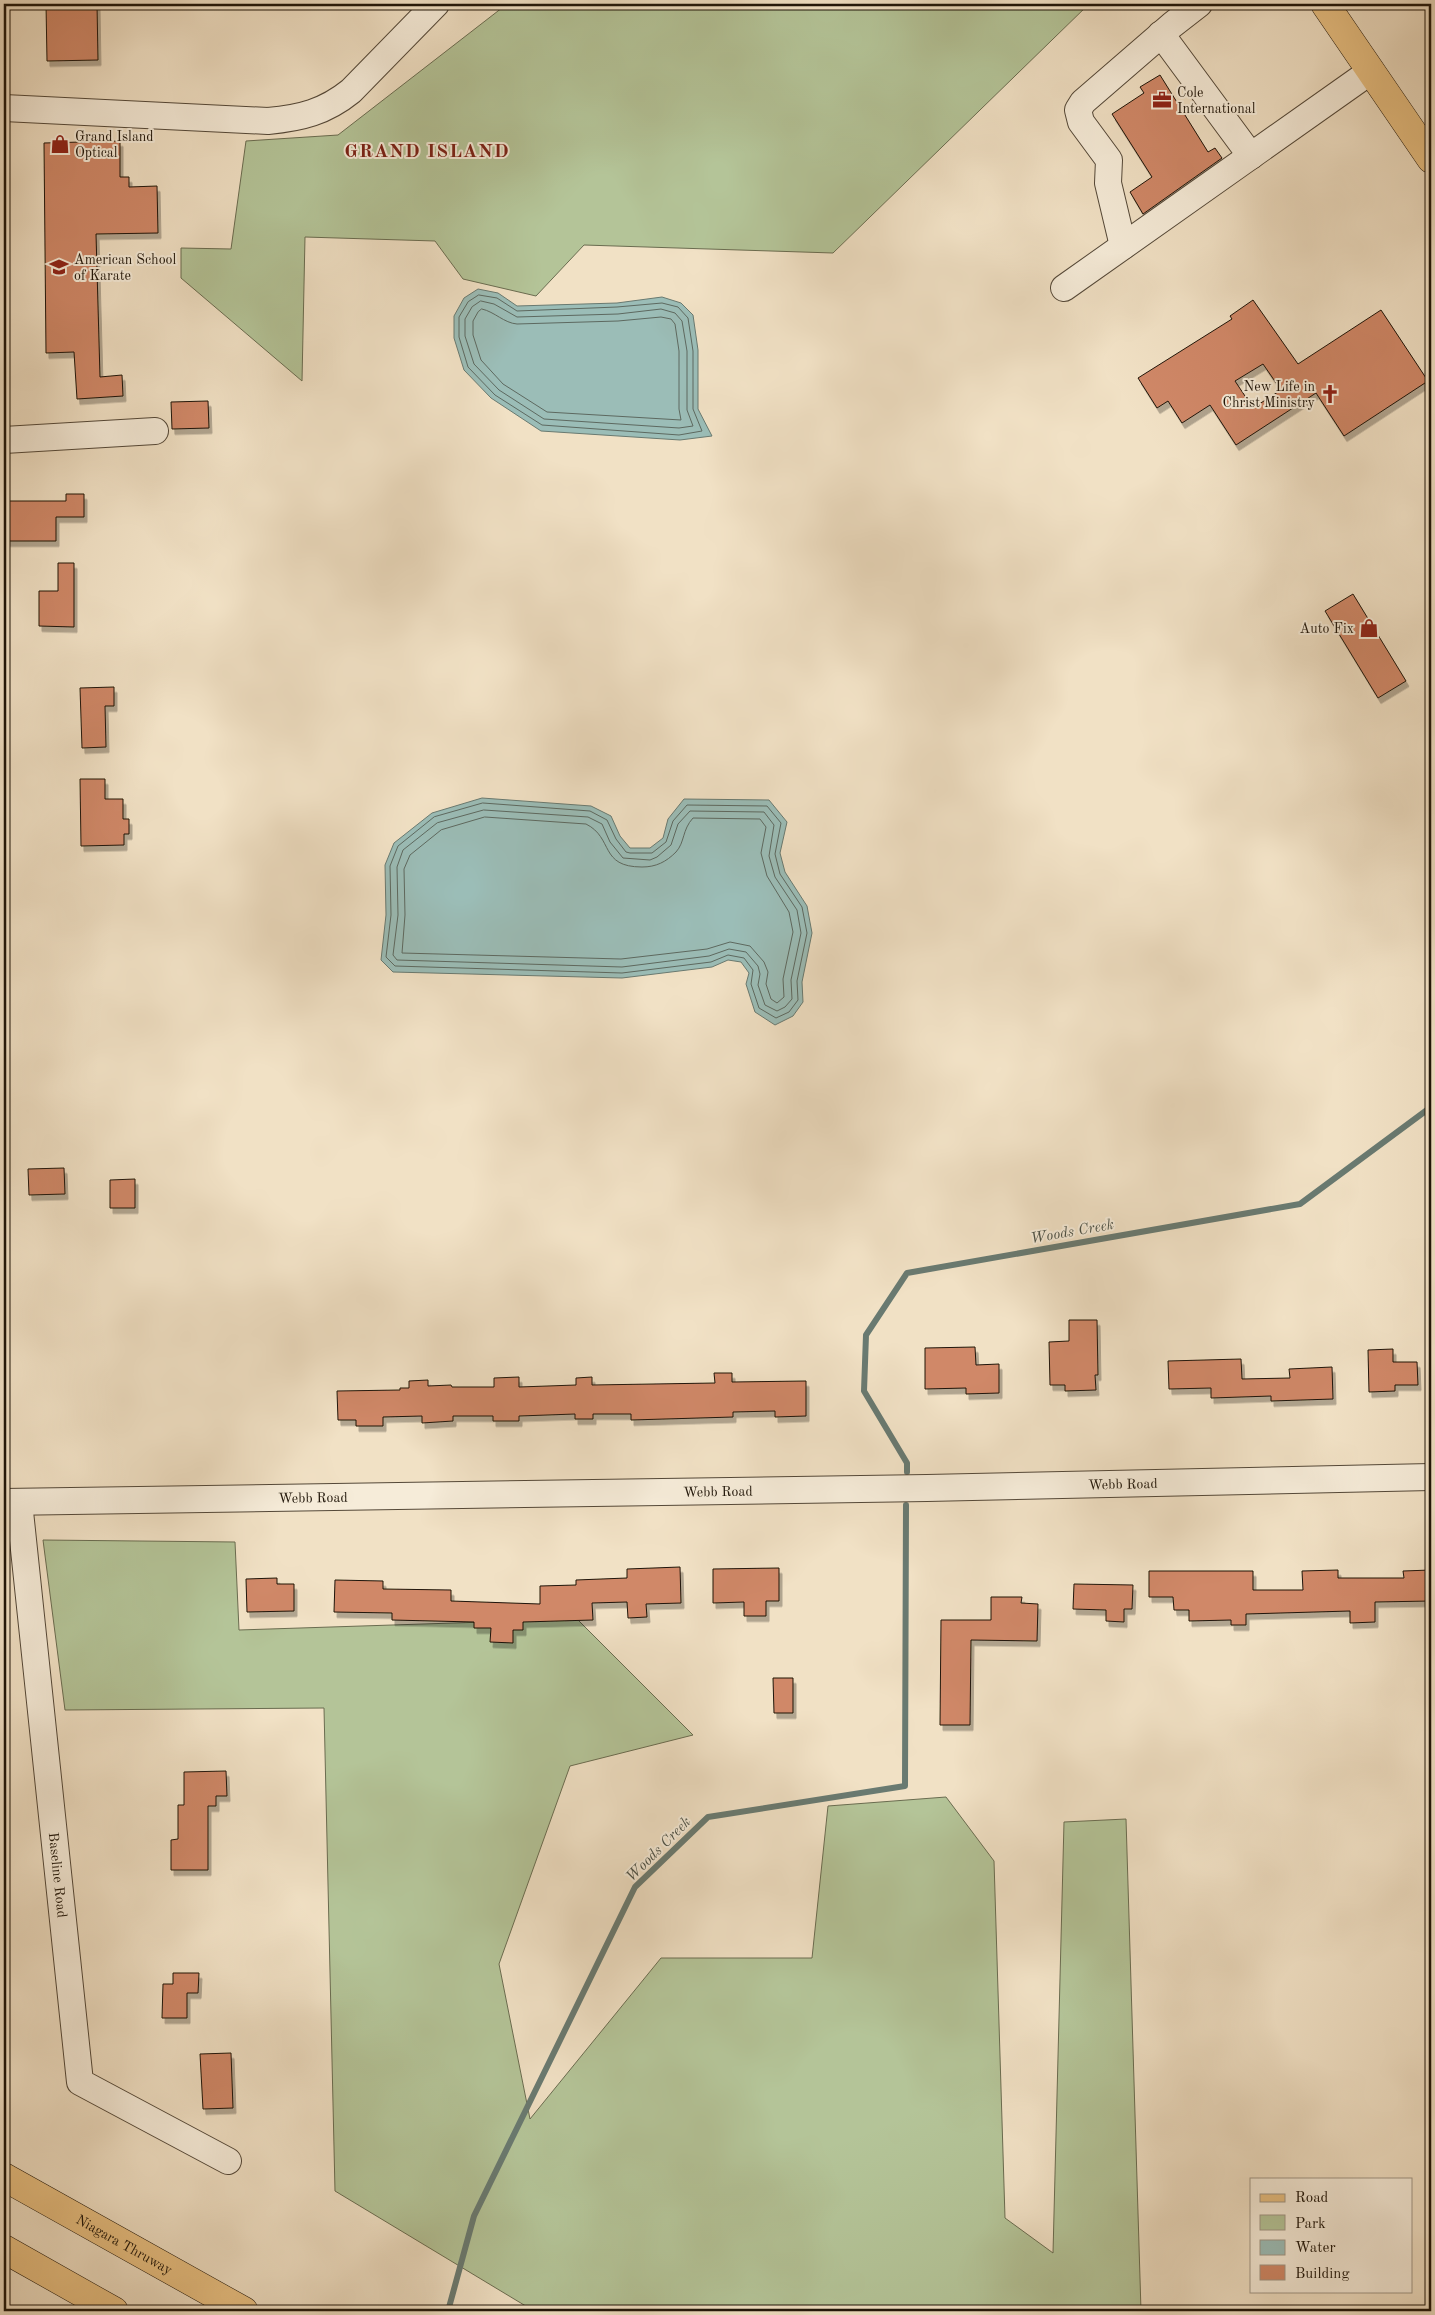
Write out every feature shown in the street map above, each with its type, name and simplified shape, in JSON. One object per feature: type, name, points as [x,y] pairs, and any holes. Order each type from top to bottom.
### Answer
[{"type":"main road","points":[[1325,4],[1431,159]]},
{"type":"main road","name":"Niagara Thruway","points":[[4,2177],[244,2311]]},
{"type":"main road","points":[[4,2249],[114,2311]]},
{"type":"street","points":[[4,108],[249,120],[294,119],[335,104],[351,91],[436,4]]},
{"type":"street","points":[[1123,246],[1108,183],[1109,160],[1081,122],[1078,110],[1082,102],[1199,4]]},
{"type":"street","points":[[1161,34],[1251,156]]},
{"type":"street","points":[[1064,288],[1371,71]]},
{"type":"street","points":[[4,440],[155,431]]},
{"type":"street","name":"Webb Road","points":[[12,1502],[937,1488],[1431,1477]]},
{"type":"street","name":"Baseline Road","points":[[12,1502],[80,2082],[228,2161]]},
{"type":"green space","points":[[507,4],[1089,4],[833,253],[584,245],[536,296],[463,279],[435,241],[305,237],[302,381],[181,278],[181,248],[231,249],[246,141],[338,135]]},
{"type":"green space","points":[[43,1540],[235,1542],[239,1630],[577,1619],[693,1735],[570,1766],[499,1964],[530,2119],[661,1958],[812,1958],[828,1806],[946,1797],[994,1861],[1005,2218],[1053,2253],[1064,1822],[1126,1819],[1141,2311],[534,2311],[335,2191],[324,1708],[65,1710]]},
{"type":"water","points":[[478,289],[498,293],[517,306],[617,303],[662,297],[681,303],[693,315],[698,350],[698,409],[712,436],[680,440],[541,431],[491,398],[464,370],[454,338],[454,316],[464,298]]},
{"type":"water","points":[[482,798],[591,806],[611,816],[620,836],[630,848],[650,848],[663,838],[668,819],[684,799],[769,800],[787,822],[780,853],[785,872],[807,906],[812,933],[802,982],[803,1002],[793,1016],[775,1025],[755,1012],[746,984],[749,973],[741,962],[728,960],[712,967],[622,978],[393,972],[381,960],[386,915],[385,865],[394,843],[432,813]]},
{"type":"building","points":[[46,4],[97,4],[98,60],[47,61]]},
{"type":"building","points":[[1160,75],[1208,152],[1215,148],[1222,158],[1143,214],[1130,192],[1152,177],[1112,114],[1144,93],[1140,87]]},
{"type":"building","points":[[120,141],[120,177],[129,177],[129,187],[157,186],[158,233],[96,234],[100,377],[122,375],[123,396],[77,399],[74,352],[46,353],[44,143]]},
{"type":"building","points":[[1253,300],[1298,364],[1381,310],[1428,381],[1344,436],[1316,393],[1236,445],[1210,405],[1182,423],[1168,401],[1157,408],[1138,378],[1232,319],[1230,316]],"holes":[[[1263,364],[1281,390],[1253,408],[1235,381]]]},
{"type":"building","points":[[208,401],[209,428],[172,429],[171,402]]},
{"type":"building","points":[[66,494],[84,494],[84,517],[56,517],[56,541],[4,541],[4,501],[66,501]]},
{"type":"building","points":[[58,563],[74,563],[74,627],[39,626],[39,591],[58,591]]},
{"type":"building","points":[[1353,594],[1406,681],[1378,698],[1325,611]]},
{"type":"building","points":[[114,687],[114,706],[105,706],[106,747],[82,748],[80,688]]},
{"type":"building","points":[[80,779],[105,779],[105,799],[123,799],[123,819],[129,819],[129,834],[124,834],[124,845],[81,846]]},
{"type":"building","points":[[64,1168],[65,1194],[29,1195],[28,1169]]},
{"type":"building","points":[[135,1179],[135,1208],[110,1208],[110,1180]]},
{"type":"building","points":[[1069,1320],[1097,1320],[1098,1375],[1095,1375],[1096,1390],[1065,1391],[1065,1385],[1050,1385],[1049,1342],[1069,1341]]},
{"type":"building","points":[[975,1347],[976,1365],[999,1364],[999,1393],[966,1394],[966,1388],[925,1389],[925,1348]]},
{"type":"building","points":[[1393,1349],[1393,1362],[1417,1362],[1418,1385],[1395,1385],[1395,1391],[1369,1392],[1368,1350]]},
{"type":"building","points":[[1241,1359],[1242,1379],[1290,1378],[1289,1369],[1332,1367],[1333,1399],[1271,1401],[1271,1396],[1211,1398],[1211,1388],[1169,1389],[1168,1361]]},
{"type":"building","points":[[714,1373],[732,1373],[732,1382],[806,1381],[806,1416],[775,1417],[775,1411],[733,1412],[733,1417],[631,1420],[631,1414],[593,1414],[593,1419],[575,1419],[575,1414],[519,1416],[519,1421],[493,1421],[493,1416],[453,1416],[453,1421],[422,1423],[422,1416],[383,1417],[383,1426],[356,1426],[356,1420],[338,1420],[337,1391],[400,1390],[400,1388],[409,1388],[409,1381],[428,1380],[428,1386],[451,1385],[452,1387],[494,1387],[494,1378],[519,1377],[519,1387],[576,1385],[576,1378],[592,1377],[592,1385],[715,1383]]},
{"type":"building","points":[[680,1567],[681,1603],[646,1604],[647,1617],[628,1618],[627,1602],[592,1603],[593,1620],[523,1622],[523,1630],[513,1630],[513,1643],[490,1642],[491,1628],[474,1628],[474,1622],[392,1620],[392,1613],[334,1612],[335,1580],[383,1581],[383,1589],[451,1590],[451,1601],[540,1604],[540,1586],[576,1585],[576,1580],[627,1578],[627,1569]]},
{"type":"building","points":[[779,1568],[779,1601],[766,1601],[766,1616],[744,1616],[744,1602],[713,1603],[713,1569]]},
{"type":"building","points":[[1338,1570],[1338,1578],[1404,1578],[1403,1571],[1431,1570],[1431,1601],[1375,1602],[1375,1622],[1350,1623],[1350,1611],[1246,1614],[1246,1625],[1231,1625],[1231,1620],[1189,1621],[1189,1610],[1174,1610],[1173,1597],[1149,1597],[1149,1571],[1253,1571],[1253,1590],[1303,1590],[1302,1571]]},
{"type":"building","points":[[277,1578],[277,1584],[294,1584],[294,1611],[247,1612],[246,1579]]},
{"type":"building","points":[[1074,1584],[1133,1585],[1132,1609],[1124,1609],[1124,1622],[1106,1621],[1106,1610],[1073,1609]]},
{"type":"building","points":[[991,1597],[1022,1597],[1021,1603],[1038,1604],[1037,1641],[971,1640],[970,1725],[940,1725],[941,1620],[991,1620]]},
{"type":"building","points":[[773,1678],[793,1678],[793,1713],[774,1713]]},
{"type":"building","points":[[226,1771],[227,1796],[216,1796],[216,1806],[208,1806],[208,1870],[171,1870],[171,1840],[178,1839],[178,1805],[184,1805],[184,1772]]},
{"type":"building","points":[[173,1973],[199,1973],[198,1993],[187,1993],[187,2018],[162,2018],[163,1984],[173,1984]]},
{"type":"building","points":[[231,2053],[233,2108],[203,2109],[200,2054]]},
{"type":"waterway","name":"Woods Creek","points":[[907,1472],[907,1463],[864,1391],[866,1335],[907,1273],[1300,1204],[1431,1107]]},
{"type":"waterway","name":"Woods Creek","points":[[448,2311],[474,2216],[635,1887],[708,1817],[905,1786],[906,1505]]},
{"type":"place","name":"Cole International","points":[[1162,100]]},
{"type":"place","name":"Grand Island Optical","points":[[60,144]]},
{"type":"place","name":"American School of Karate","points":[[59,267]]},
{"type":"place","name":"New Life in Christ Ministry","points":[[1330,394]]},
{"type":"place","name":"Auto Fix","points":[[1369,628]]},
{"type":"district","name":"GRAND ISLAND","points":[[427,150]]}]
